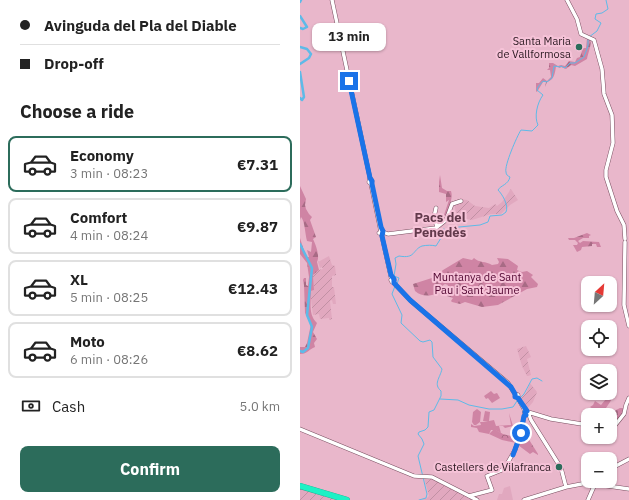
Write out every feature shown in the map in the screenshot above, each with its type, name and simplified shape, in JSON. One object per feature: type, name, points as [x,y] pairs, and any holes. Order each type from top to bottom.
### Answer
[{"type":"highway","points":[[300,486],[347,500]]},
{"type":"street","points":[[332,0],[392,281],[410,300],[508,383],[561,469],[566,486]]},
{"type":"street","points":[[567,0],[577,19],[581,34],[594,40],[602,69],[604,94],[612,114],[613,143],[606,170],[606,177],[617,211],[624,225],[624,305],[629,326]]},
{"type":"street","points":[[382,231],[388,234],[437,227],[446,220],[452,204],[461,201]]},
{"type":"street","points":[[436,208],[434,215],[437,227]]},
{"type":"street","points":[[617,423],[624,414],[629,398]]},
{"type":"street","points":[[527,413],[581,424]]},
{"type":"street","points":[[469,496],[492,490],[487,476],[502,470],[513,455],[518,445],[527,413]]},
{"type":"street","points":[[300,429],[414,476],[432,477],[477,500]]},
{"type":"street","points":[[617,465],[629,459]]},
{"type":"street","points":[[524,500],[566,486],[581,484]]},
{"type":"street","points":[[617,487],[629,489]]},
{"type":"street","points":[[588,500],[593,488]]},
{"type":"shaded area","points":[[511,189],[518,200],[510,205],[501,214],[491,214],[472,220],[462,218],[457,220],[454,201],[460,199],[467,200],[475,206],[489,208],[495,204],[497,206],[502,202]]},
{"type":"shaded area","points":[[329,256],[332,265],[335,266],[336,275],[332,276],[332,287],[334,287],[336,304],[333,304],[332,300],[330,301],[332,319],[329,320],[329,318],[320,319],[319,314],[313,315],[311,291],[314,290],[313,275],[319,270],[323,269],[322,267],[320,268],[318,262]]},
{"type":"shaded area","points":[[526,346],[531,357],[527,359],[531,375],[528,376],[522,366],[517,349]]},
{"type":"shaded area","points":[[530,383],[537,392],[533,402],[527,409],[520,399],[526,393]]},
{"type":"shaded area","points":[[430,477],[476,500],[421,500],[429,496],[424,478]]},
{"type":"shaded area","points":[[510,486],[513,500],[497,500],[499,494],[502,494],[504,488]]},
{"type":"shaded area","points":[[300,488],[341,500],[300,500]]},
{"type":"green space","points":[[587,38],[590,38],[590,43],[591,39],[587,59],[575,66],[571,65],[566,69],[556,66],[553,78],[547,82],[545,87],[546,82],[543,82],[537,92],[536,83],[539,83],[543,78],[547,81],[551,77],[550,70],[547,70],[549,68],[549,63],[553,63],[558,66],[565,66],[569,61],[575,62],[577,58],[580,57],[583,48],[586,48]]},
{"type":"green space","points":[[440,175],[442,188],[447,191],[451,191],[452,193],[451,206],[445,217],[444,215],[449,200],[446,202],[446,194],[439,192]]},
{"type":"green space","points":[[300,186],[306,199],[306,209],[312,217],[310,220],[316,237],[313,239],[317,250],[319,270],[313,275],[314,290],[311,291],[311,312],[317,323],[313,332],[317,339],[314,343],[315,347],[305,353],[300,354],[300,347],[305,347],[307,343],[311,324],[305,313],[303,280],[306,278],[306,285],[308,286],[309,277],[307,263],[300,254],[300,238],[306,257],[309,257],[307,250],[311,252],[312,242],[307,241],[301,217],[300,220]]},
{"type":"green space","points":[[587,233],[591,235],[589,238],[583,238],[578,241],[580,243],[583,241],[599,242],[601,247],[597,247],[596,244],[592,244],[592,246],[582,247],[581,250],[577,252],[573,245],[577,245],[578,243],[575,240],[569,240],[568,238],[574,238]]},
{"type":"green space","name":"Muntanya de Sant Pau i Sant Jaume","points":[[463,258],[472,260],[474,258],[478,261],[492,265],[498,264],[499,262],[497,258],[508,259],[518,266],[517,270],[522,272],[527,271],[533,275],[531,277],[538,284],[537,287],[527,289],[498,305],[482,307],[465,302],[460,304],[452,302],[451,301],[453,298],[444,295],[448,285],[445,284],[440,290],[437,290],[437,294],[434,295],[423,295],[415,291],[413,284],[435,277],[443,270]]},
{"type":"green space","points":[[491,391],[494,394],[497,393],[500,398],[492,403],[484,396]]},
{"type":"green space","points":[[605,400],[611,400],[606,408],[590,407],[595,401],[601,405]]},
{"type":"green space","points":[[624,408],[624,412],[617,422],[617,410]]},
{"type":"green space","points":[[477,409],[481,412],[480,422],[474,425],[472,422],[473,412]]},
{"type":"green space","points":[[485,411],[490,412],[489,421],[494,420],[496,426],[511,425],[509,413],[513,426],[505,428],[503,426],[499,426],[501,433],[491,430],[489,434],[479,432],[477,428],[471,427],[471,424],[474,426],[481,425],[480,422],[488,422],[483,421]]},
{"type":"green space","points":[[494,429],[503,434],[519,438],[516,443],[502,440],[489,434]]},
{"type":"green space","points":[[523,430],[538,455],[533,452],[530,454],[518,445]]},
{"type":"waterway","points":[[589,37],[597,31],[601,23],[595,19],[596,14],[602,13],[608,9],[606,0]]},
{"type":"waterway","points":[[300,16],[307,27],[303,29],[300,28]]},
{"type":"waterway","points":[[397,284],[399,278],[394,276],[396,264],[395,258],[399,256],[404,257],[411,255],[422,246],[436,246],[441,238],[441,230],[444,229],[450,233],[453,233],[456,228],[480,225],[488,222],[490,216],[502,215],[506,212],[506,203],[498,190],[509,180],[510,177],[506,173],[507,164],[521,130],[532,131],[538,125],[536,118],[537,110],[543,95],[537,90],[538,87],[543,81],[547,82],[552,78],[554,66],[561,66],[565,68],[570,63],[575,63],[584,57],[588,46],[588,40]]},
{"type":"waterway","points":[[300,47],[307,49],[311,54],[309,58],[300,64]]},
{"type":"waterway","points":[[300,72],[304,97],[302,100],[300,98]]},
{"type":"waterway","points":[[300,244],[312,268],[307,315],[312,327],[308,348],[303,352],[300,351]]},
{"type":"waterway","points":[[395,286],[392,294],[402,315],[401,323],[420,341],[423,342],[430,340],[432,342],[433,357],[442,369],[437,383],[441,391],[441,396],[434,410],[429,412],[428,427],[418,434],[424,444],[418,456],[427,494],[426,498],[419,500]]},
{"type":"waterway","points":[[520,398],[524,394],[532,379],[537,378],[542,381]]},
{"type":"waterway","points":[[440,399],[458,400],[469,405],[489,409],[513,407],[517,401]]},
{"type":"place","name":"Santa Maria de Vallformosa","points":[[579,47]]},
{"type":"place","name":"Castellers de Vilafranca","points":[[559,467]]},
{"type":"district","name":"Pacs del Penedès","points":[[440,224]]},
{"type":"route","points":[[349,81],[393,281],[410,300],[511,387],[515,394],[514,396],[518,398],[524,409],[527,411],[525,412],[526,415],[524,416],[520,440],[513,455],[521,433]]}]
